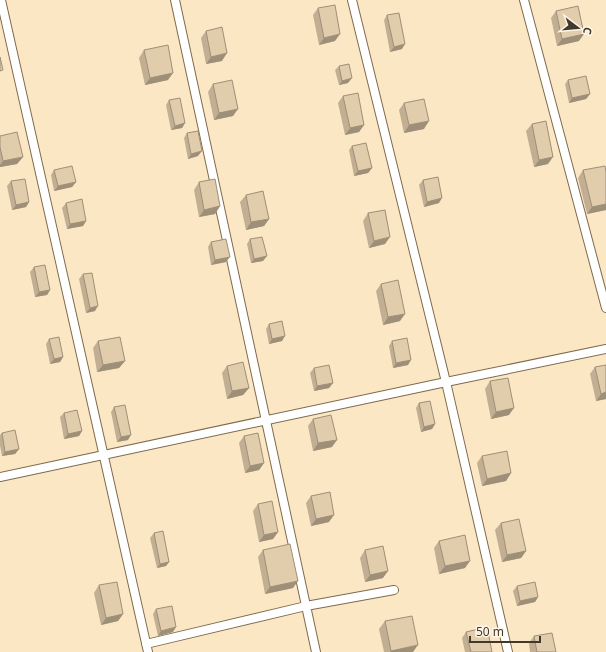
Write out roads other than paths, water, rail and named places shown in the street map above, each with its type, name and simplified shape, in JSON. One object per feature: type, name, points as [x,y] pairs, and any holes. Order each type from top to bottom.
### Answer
[{"type":"street","points":[[1,0],[147,648],[306,606],[394,590]]},
{"type":"street","points":[[175,0],[316,652]]},
{"type":"street","points":[[352,0],[446,382],[508,652]]},
{"type":"street","points":[[524,0],[606,308]]},
{"type":"street","points":[[0,477],[266,419],[606,350]]}]
